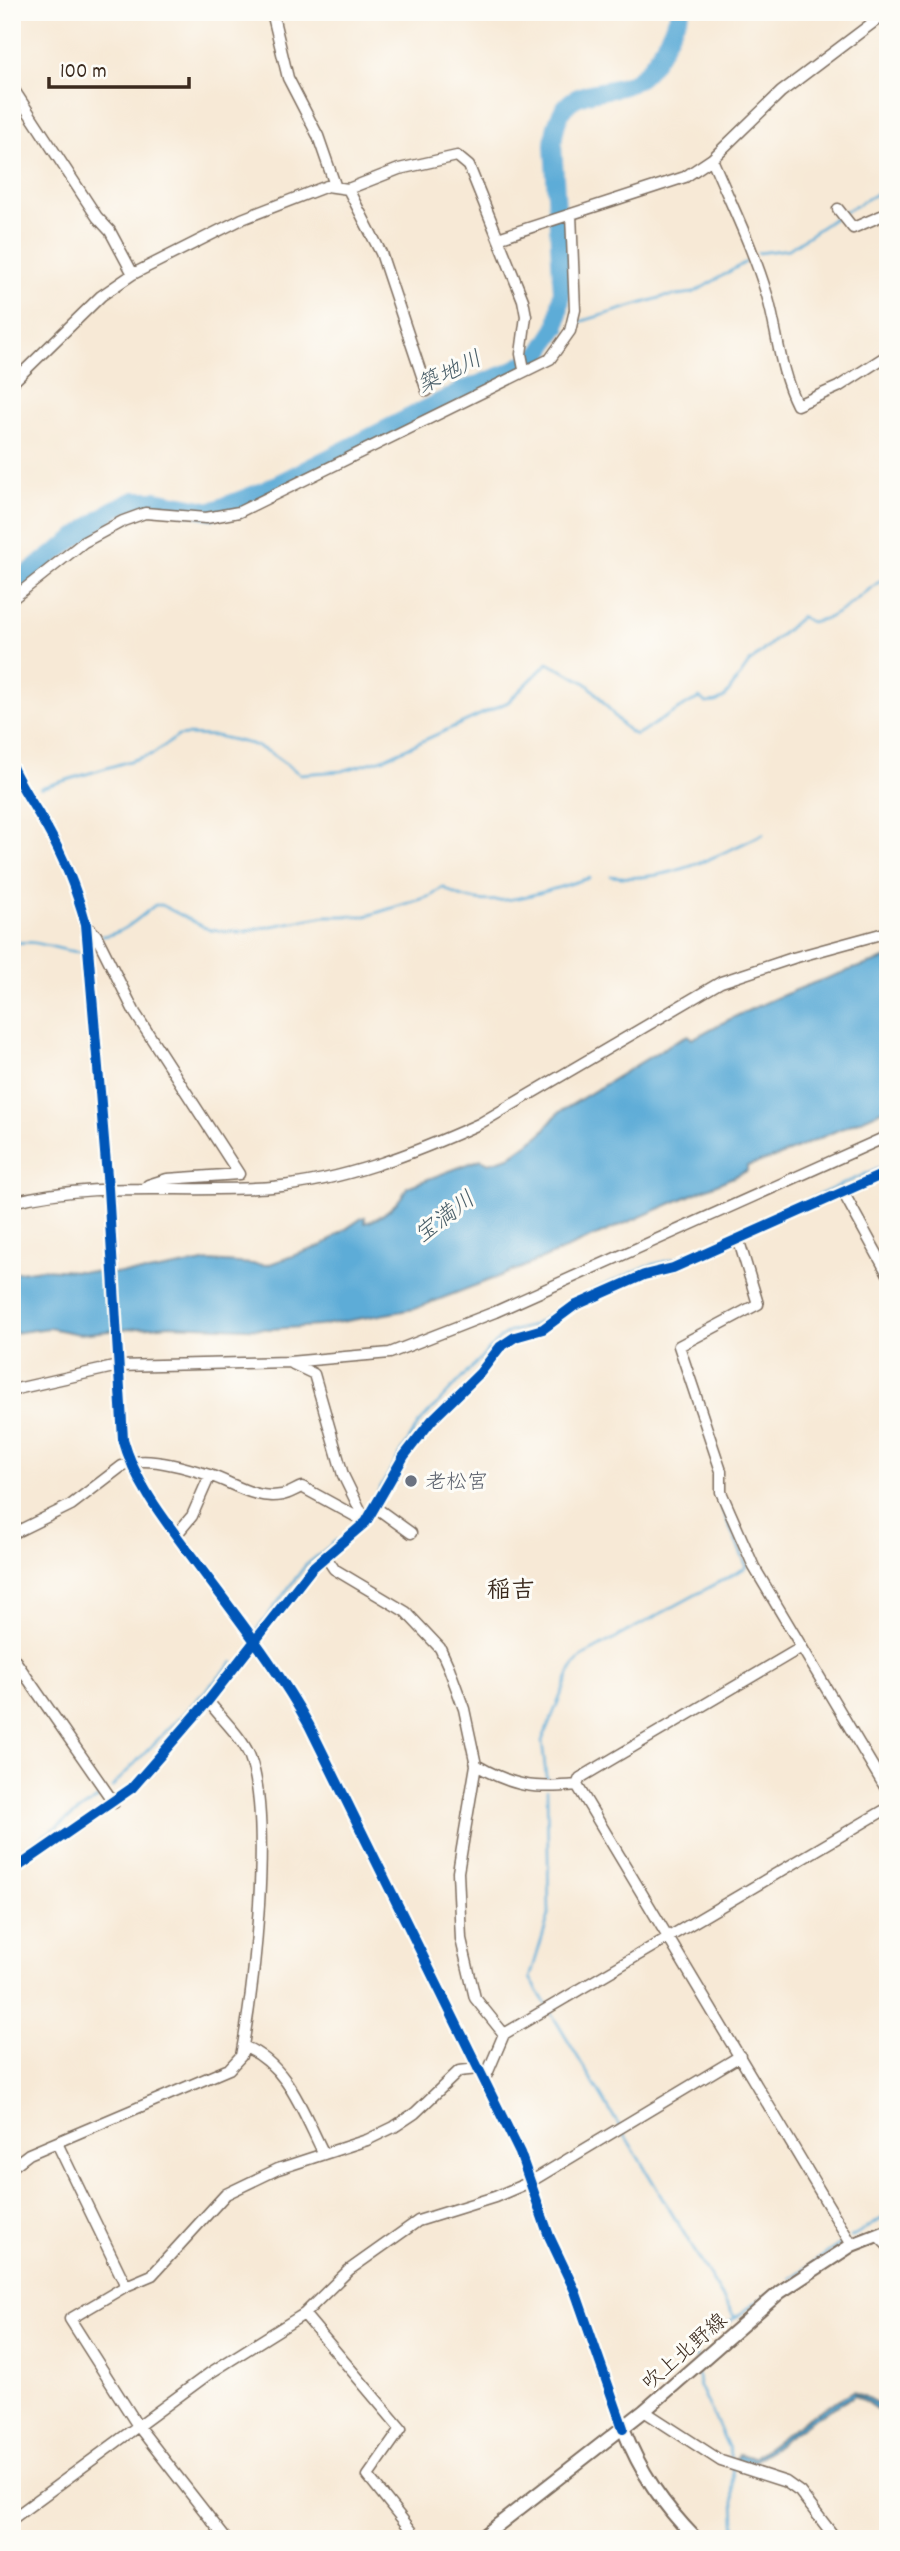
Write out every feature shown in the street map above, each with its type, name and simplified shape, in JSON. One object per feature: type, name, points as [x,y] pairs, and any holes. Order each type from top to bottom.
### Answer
[{"type":"main road","name":"吹上北野線","points":[[480,2539],[645,2411],[780,2292],[852,2245],[883,2233]]},
{"type":"main road","points":[[623,2428],[636,2464],[654,2491],[696,2539]]},
{"type":"street","points":[[272,12],[288,78],[318,136],[335,185]]},
{"type":"street","points":[[498,238],[685,177],[712,159],[781,92],[887,12]]},
{"type":"street","points":[[12,87],[97,217],[110,232],[133,274]]},
{"type":"street","points":[[12,383],[101,296],[133,274],[242,219],[335,185],[348,189],[399,170],[457,156],[469,166],[523,300],[527,316],[521,354],[524,369]]},
{"type":"street","points":[[712,159],[757,263],[768,300],[783,375],[797,405],[838,387],[888,355]]},
{"type":"street","points":[[348,189],[381,253],[427,391]]},
{"type":"street","points":[[838,209],[853,228],[861,227],[888,213]]},
{"type":"street","points":[[12,599],[74,550],[122,521],[145,513],[206,518],[239,512],[550,359],[570,331],[575,310],[570,215]]},
{"type":"street","points":[[12,766],[17,788],[48,830],[79,897],[86,924],[108,1192],[123,1439],[130,1466],[176,1535],[256,1642],[309,1725],[520,2153],[549,2236],[575,2291],[623,2428]]},
{"type":"street","points":[[86,924],[96,935],[135,1013],[239,1174],[167,1180],[139,1188]]},
{"type":"street","points":[[12,1202],[82,1189],[108,1192],[139,1188],[226,1189],[282,1186],[328,1178],[381,1162],[479,1124],[721,982],[793,958],[888,932]]},
{"type":"street","points":[[12,1390],[118,1366],[337,1359],[390,1353],[415,1346],[888,1136]]},
{"type":"street","points":[[12,1871],[132,1788],[208,1701],[312,1568],[366,1522],[404,1455],[432,1420],[480,1373],[500,1348],[515,1337],[543,1329],[574,1306],[644,1275],[673,1268],[888,1171]]},
{"type":"street","points":[[843,1192],[888,1274]]},
{"type":"street","points":[[738,1237],[758,1304],[679,1346],[721,1471],[720,1492],[754,1567],[888,1793]]},
{"type":"street","points":[[314,1374],[337,1359]]},
{"type":"street","points":[[289,1362],[314,1374],[343,1475],[366,1522]]},
{"type":"street","points":[[133,1462],[158,1463],[210,1475],[243,1491],[265,1496],[284,1495],[302,1487],[366,1522]]},
{"type":"street","points":[[12,1534],[49,1514],[71,1506],[122,1466]]},
{"type":"street","points":[[176,1535],[192,1516],[210,1475]]},
{"type":"street","points":[[375,1507],[411,1532]]},
{"type":"street","points":[[327,1557],[334,1569],[405,1612],[440,1648],[464,1709],[476,1765],[459,1862],[461,1939],[475,1998],[504,2034]]},
{"type":"street","points":[[577,1785],[580,1778],[802,1647]]},
{"type":"street","points":[[12,1656],[114,1803]]},
{"type":"street","points":[[12,2167],[29,2154],[229,2069],[241,2056],[255,1930],[261,1810],[250,1756],[208,1701]]},
{"type":"street","points":[[476,1765],[500,1779],[527,1787],[577,1785]]},
{"type":"street","points":[[577,1785],[852,2245]]},
{"type":"street","points":[[484,2081],[504,2034],[888,1808]]},
{"type":"street","points":[[243,2046],[262,2054],[286,2080],[324,2154]]},
{"type":"street","points":[[12,2519],[210,2373],[304,2315],[349,2270],[418,2221],[495,2197],[530,2182],[740,2056]]},
{"type":"street","points":[[226,2539],[138,2426],[70,2319],[126,2286],[152,2275],[226,2194],[278,2169],[394,2127],[415,2113],[459,2071],[478,2069]]},
{"type":"street","points":[[57,2143],[126,2286]]},
{"type":"street","points":[[883,2233],[888,2246]]},
{"type":"street","points":[[304,2315],[401,2429],[368,2476],[418,2539]]},
{"type":"street","points":[[645,2411],[721,2461],[786,2483],[800,2492],[836,2539]]},
{"type":"water","name":"宝満川","points":[[888,958],[888,1108],[777,1157],[747,1166],[747,1171],[521,1268],[414,1309],[318,1326],[270,1329],[170,1325],[79,1334],[49,1328],[12,1333],[12,1273],[41,1269],[148,1272],[209,1261],[267,1265],[321,1246],[362,1218],[365,1217],[365,1223],[384,1214],[407,1187],[481,1159],[489,1163],[509,1157],[540,1135],[558,1113],[676,1041],[688,1035],[692,1039],[762,1004]]},
{"type":"water","points":[[854,2391],[888,2409],[888,2416],[856,2395],[810,2421],[753,2462],[736,2460],[739,2454],[753,2458],[806,2419]]},
{"type":"waterway","name":"築地川","points":[[12,585],[114,509],[135,500],[155,500],[212,511],[263,491],[463,390],[508,373],[539,355],[557,327],[562,291],[553,145],[557,122],[565,107],[576,98],[618,88],[645,73],[661,52],[681,12]]},
{"type":"waterway","points":[[845,212],[888,187]]},
{"type":"waterway","points":[[758,253],[789,249],[839,215]]},
{"type":"waterway","points":[[576,323],[663,297],[693,293],[746,262]]},
{"type":"waterway","points":[[552,339],[565,331]]},
{"type":"waterway","points":[[40,788],[153,754],[178,736],[186,735],[216,736],[251,744],[269,752],[300,774],[342,771],[383,759],[508,702],[548,663],[587,684],[623,726],[636,735],[700,698],[706,703],[725,697],[749,663],[801,617],[811,622],[828,618],[888,575]]},
{"type":"waterway","points":[[611,876],[651,876],[689,867],[763,834]]},
{"type":"waterway","points":[[102,936],[124,929],[155,905],[161,905],[210,930],[240,932],[325,916],[366,916],[431,896],[443,887],[459,896],[496,901],[515,899],[589,878]]},
{"type":"waterway","points":[[12,944],[38,943],[81,952]]},
{"type":"waterway","points":[[367,1510],[419,1423],[499,1339],[509,1332],[532,1326],[576,1298],[647,1266],[678,1258],[888,1164]]},
{"type":"waterway","points":[[547,1784],[542,1741],[572,1668],[582,1656],[747,1567],[715,1493],[715,1469]]},
{"type":"waterway","points":[[254,1634],[305,1566],[337,1540]]},
{"type":"waterway","points":[[112,1787],[233,1662]]},
{"type":"waterway","points":[[547,1790],[549,1915],[530,1978],[735,2318]]},
{"type":"waterway","points":[[12,1857],[100,1797]]},
{"type":"waterway","points":[[851,2237],[888,2215]]},
{"type":"waterway","points":[[791,2278],[846,2240]]},
{"type":"waterway","points":[[696,2359],[698,2344],[771,2292]]},
{"type":"waterway","points":[[697,2369],[699,2384],[729,2449],[731,2460]]},
{"type":"waterway","points":[[732,2467],[736,2539]]},
{"type":"cycle path","points":[[12,767],[59,851],[86,924],[108,1188],[123,1439],[129,1456],[154,1504],[269,1662],[309,1725],[520,2153],[549,2236],[575,2291],[623,2428]]},
{"type":"cycle path","points":[[12,1871],[132,1788],[208,1701],[312,1568],[366,1522],[404,1456],[432,1420],[480,1373],[500,1347],[515,1337],[543,1329],[574,1306],[644,1275],[673,1268],[888,1172]]},
{"type":"place","name":"老松宮","points":[[411,1481]]},
{"type":"district","name":"稲吉","points":[[511,1589]]}]
